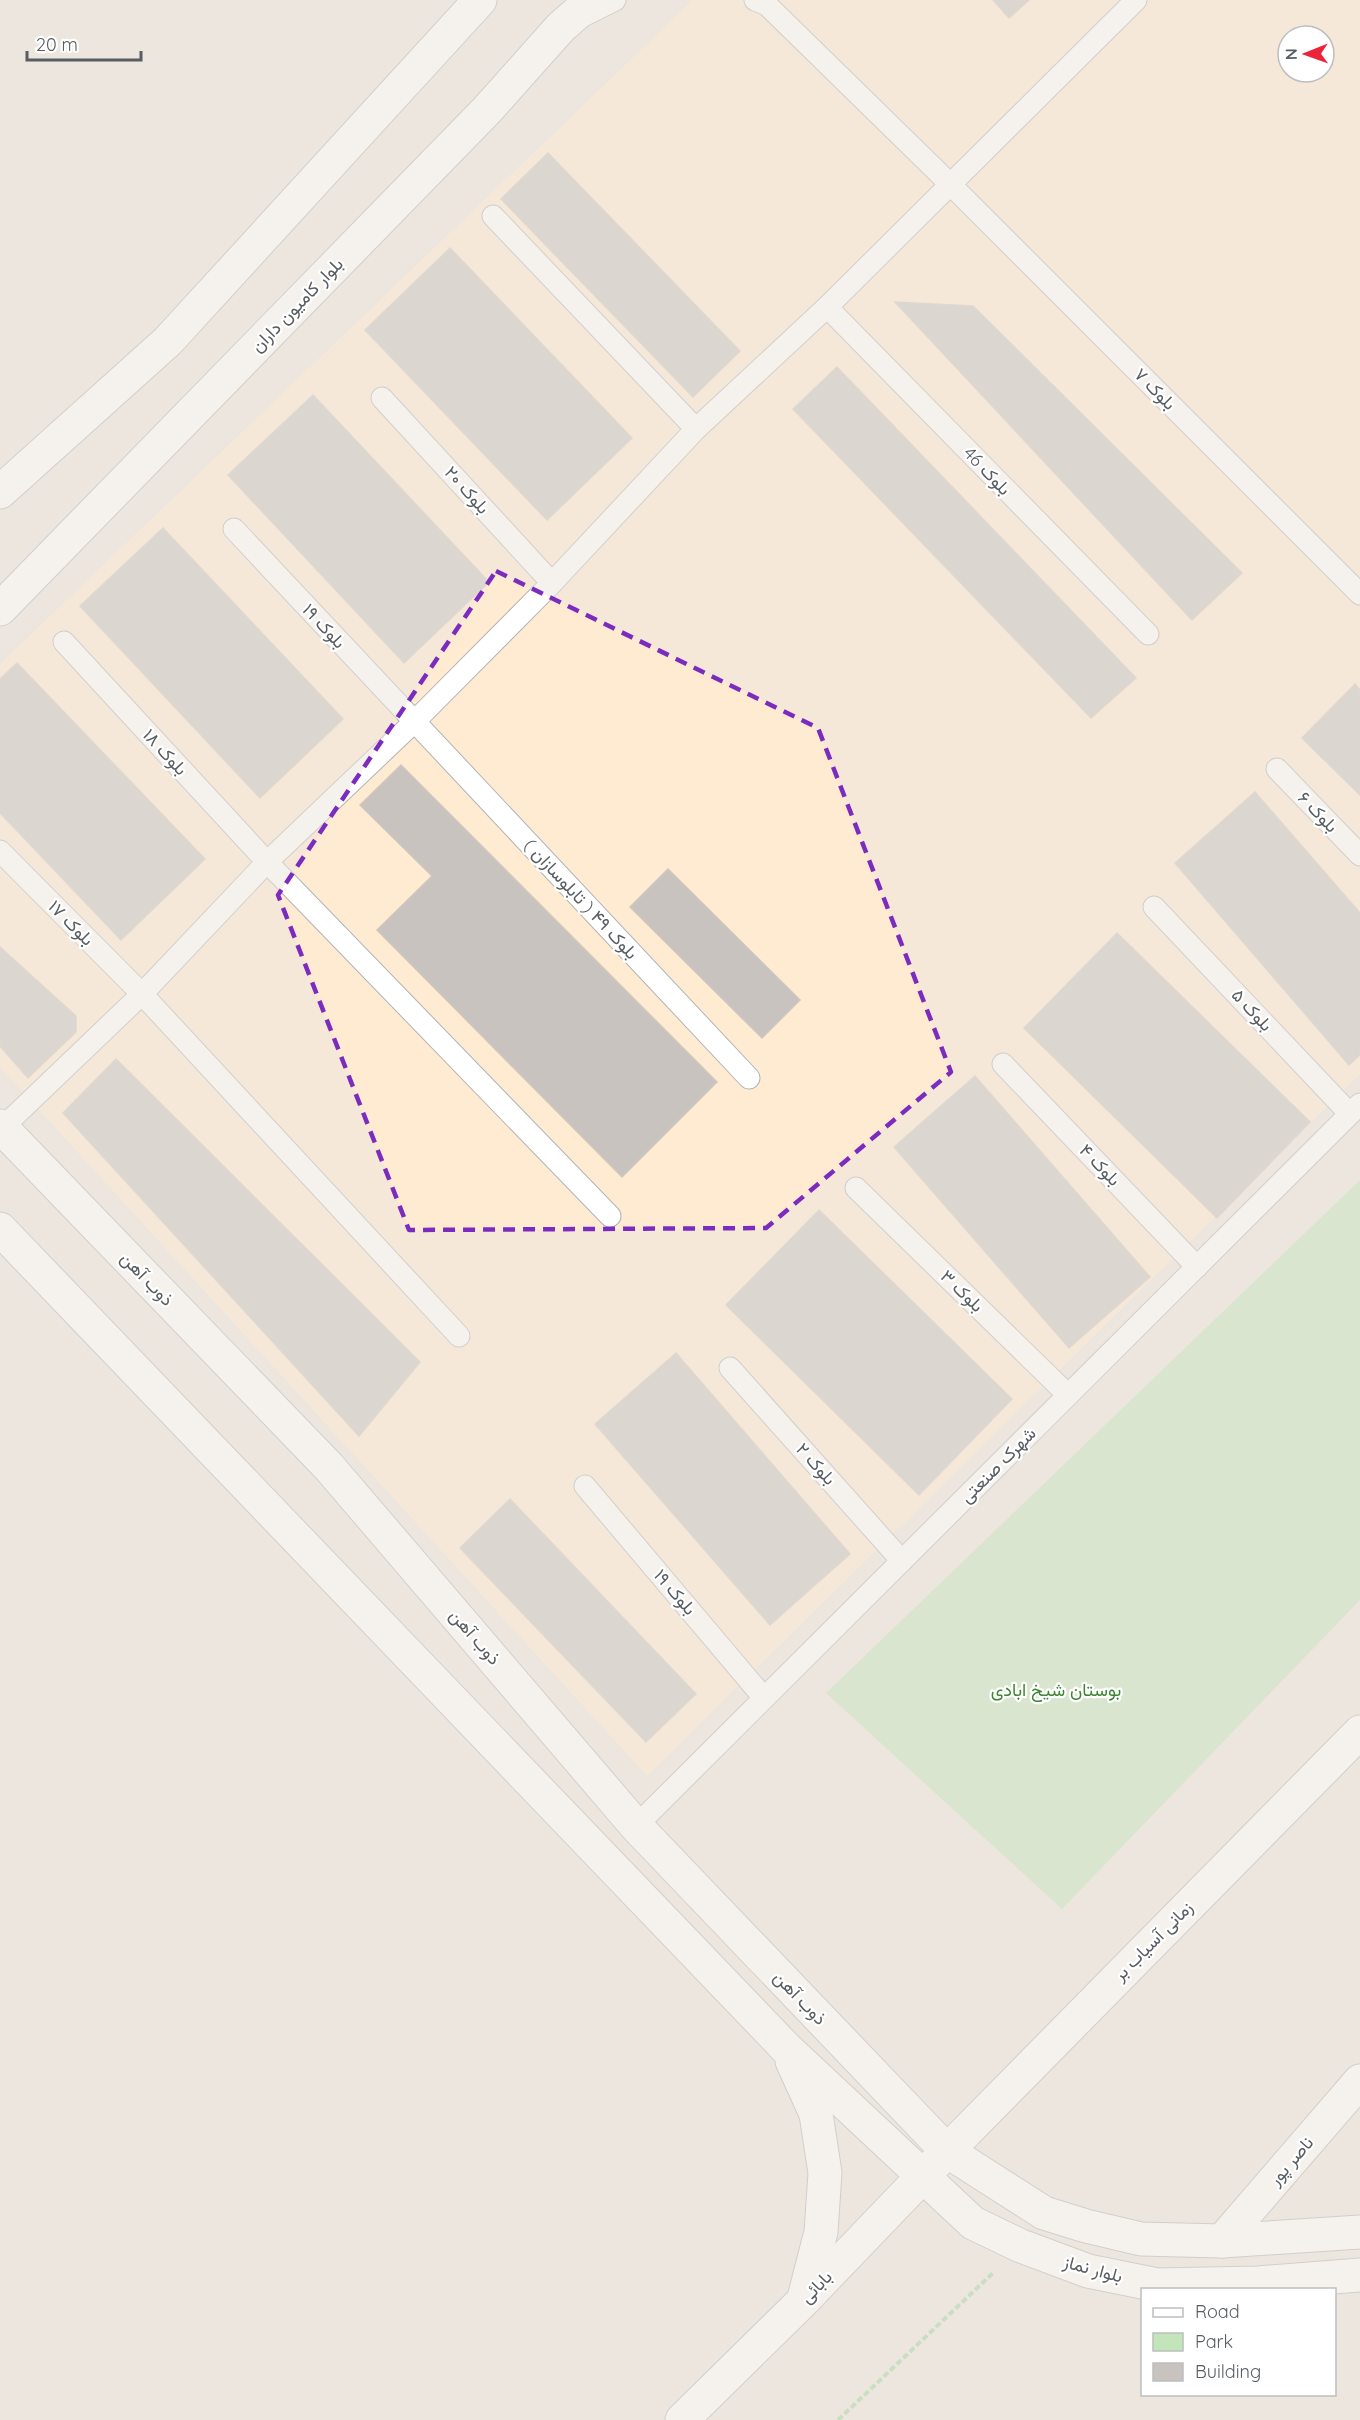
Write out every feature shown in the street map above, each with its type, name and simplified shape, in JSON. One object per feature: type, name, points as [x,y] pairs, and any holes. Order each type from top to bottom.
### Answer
[{"type":"main road","points":[[0,492],[168,341],[480,0]]},
{"type":"main road","name":"بلوار کامیون داران","points":[[0,609],[487,110],[561,27],[592,0]]},
{"type":"main road","name":"ذوب آهن","points":[[1,1127],[329,1467],[636,1826],[946,2151]]},
{"type":"main road","points":[[0,1229],[786,2048],[922,2177]]},
{"type":"main road","name":"زمانی آسیاب بر","points":[[946,2151],[1360,1732]]},
{"type":"main road","points":[[786,2048],[816,2114],[825,2173],[821,2232],[804,2300]]},
{"type":"main road","name":"ناصر پور","points":[[1221,2241],[1360,2081]]},
{"type":"main road","points":[[946,2151],[1044,2213],[1141,2239],[1221,2241],[1360,2232]]},
{"type":"main road","name":"بابائی","points":[[682,2420],[804,2300],[946,2151]]},
{"type":"main road","name":"بلوار نماز","points":[[922,2177],[973,2223],[1021,2246],[1088,2271],[1157,2285],[1258,2283],[1360,2275]]},
{"type":"lane","points":[[561,27],[615,0]]},
{"type":"lane","points":[[1,1127],[142,994],[267,862],[414,722],[552,583],[696,429],[827,307],[1137,0]]},
{"type":"lane","name":"بلوک ۷","points":[[763,2],[950,184],[1360,594]]},
{"type":"lane","points":[[492,216],[696,429]]},
{"type":"lane","name":"بلوک 46","points":[[827,307],[1148,634]]},
{"type":"lane","name":"بلوک ۲۰","points":[[382,398],[552,583]]},
{"type":"lane","name":"بلوک ۱۹","points":[[234,529],[414,722]]},
{"type":"lane","name":"بلوک ۱۸","points":[[64,642],[267,862],[610,1216]]},
{"type":"lane","name":"بلوک ۴۹ ( تابلوسازان )","points":[[414,722],[748,1078]]},
{"type":"lane","name":"بلوک ۶","points":[[1276,769],[1360,855]]},
{"type":"lane","name":"بلوک ۱۷","points":[[0,851],[142,994],[459,1336]]},
{"type":"lane","name":"بلوک ۵","points":[[1154,907],[1355,1109]]},
{"type":"lane","name":"بلوک ۴","points":[[1003,1064],[1197,1267]]},
{"type":"lane","name":"شهرک صنعتی","points":[[636,1826],[1355,1109]]},
{"type":"lane","name":"بلوک ۳","points":[[856,1188],[1068,1395]]},
{"type":"lane","name":"بلوک ۲","points":[[730,1368],[902,1561]]},
{"type":"lane","name":"بلوک ۱۹","points":[[585,1486],[764,1698]]},
{"type":"path","points":[[838,2420],[1021,2246]]},
{"type":"highlighted area","points":[[496,571],[818,728],[951,1072],[766,1228],[409,1230],[278,895]]},
{"type":"shaded area","points":[[693,0],[1360,0],[1360,1074],[647,1776],[0,1067],[0,664]]},
{"type":"green space","name":"بوستان شیخ ابادی","points":[[1360,1180],[1360,1600],[1062,1909],[826,1693]]},
{"type":"building","points":[[993,0],[1029,0],[1009,18]]},
{"type":"building","points":[[548,153],[740,351],[693,397],[501,199]]},
{"type":"building","points":[[450,248],[632,438],[547,520],[365,330]]},
{"type":"building","points":[[895,302],[973,306],[1242,573],[1192,620]]},
{"type":"building","points":[[837,367],[1136,678],[1091,718],[793,409]]},
{"type":"building","points":[[313,395],[489,582],[404,663],[228,475]]},
{"type":"building","points":[[163,528],[343,719],[260,798],[80,606]]},
{"type":"building","points":[[17,663],[205,859],[121,940],[0,813],[0,679]]},
{"type":"building","points":[[1355,684],[1360,690],[1360,795],[1302,738]]},
{"type":"building","points":[[401,765],[717,1082],[622,1177],[377,930],[432,876],[360,805]]},
{"type":"building","points":[[1255,792],[1360,913],[1360,1055],[1349,1065],[1175,863]]},
{"type":"building","points":[[668,869],[800,1000],[762,1038],[630,907]]},
{"type":"building","points":[[1117,933],[1310,1122],[1217,1218],[1024,1028]]},
{"type":"building","points":[[0,947],[76,1016],[76,1032],[28,1078],[0,1046]]},
{"type":"building","points":[[116,1059],[420,1362],[359,1436],[63,1113]]},
{"type":"building","points":[[975,1076],[1150,1277],[1069,1348],[894,1147]]},
{"type":"building","points":[[819,1210],[1012,1399],[919,1495],[726,1305]]},
{"type":"building","points":[[676,1353],[850,1554],[770,1625],[595,1424]]},
{"type":"building","points":[[510,1499],[696,1694],[646,1742],[460,1548]]}]
